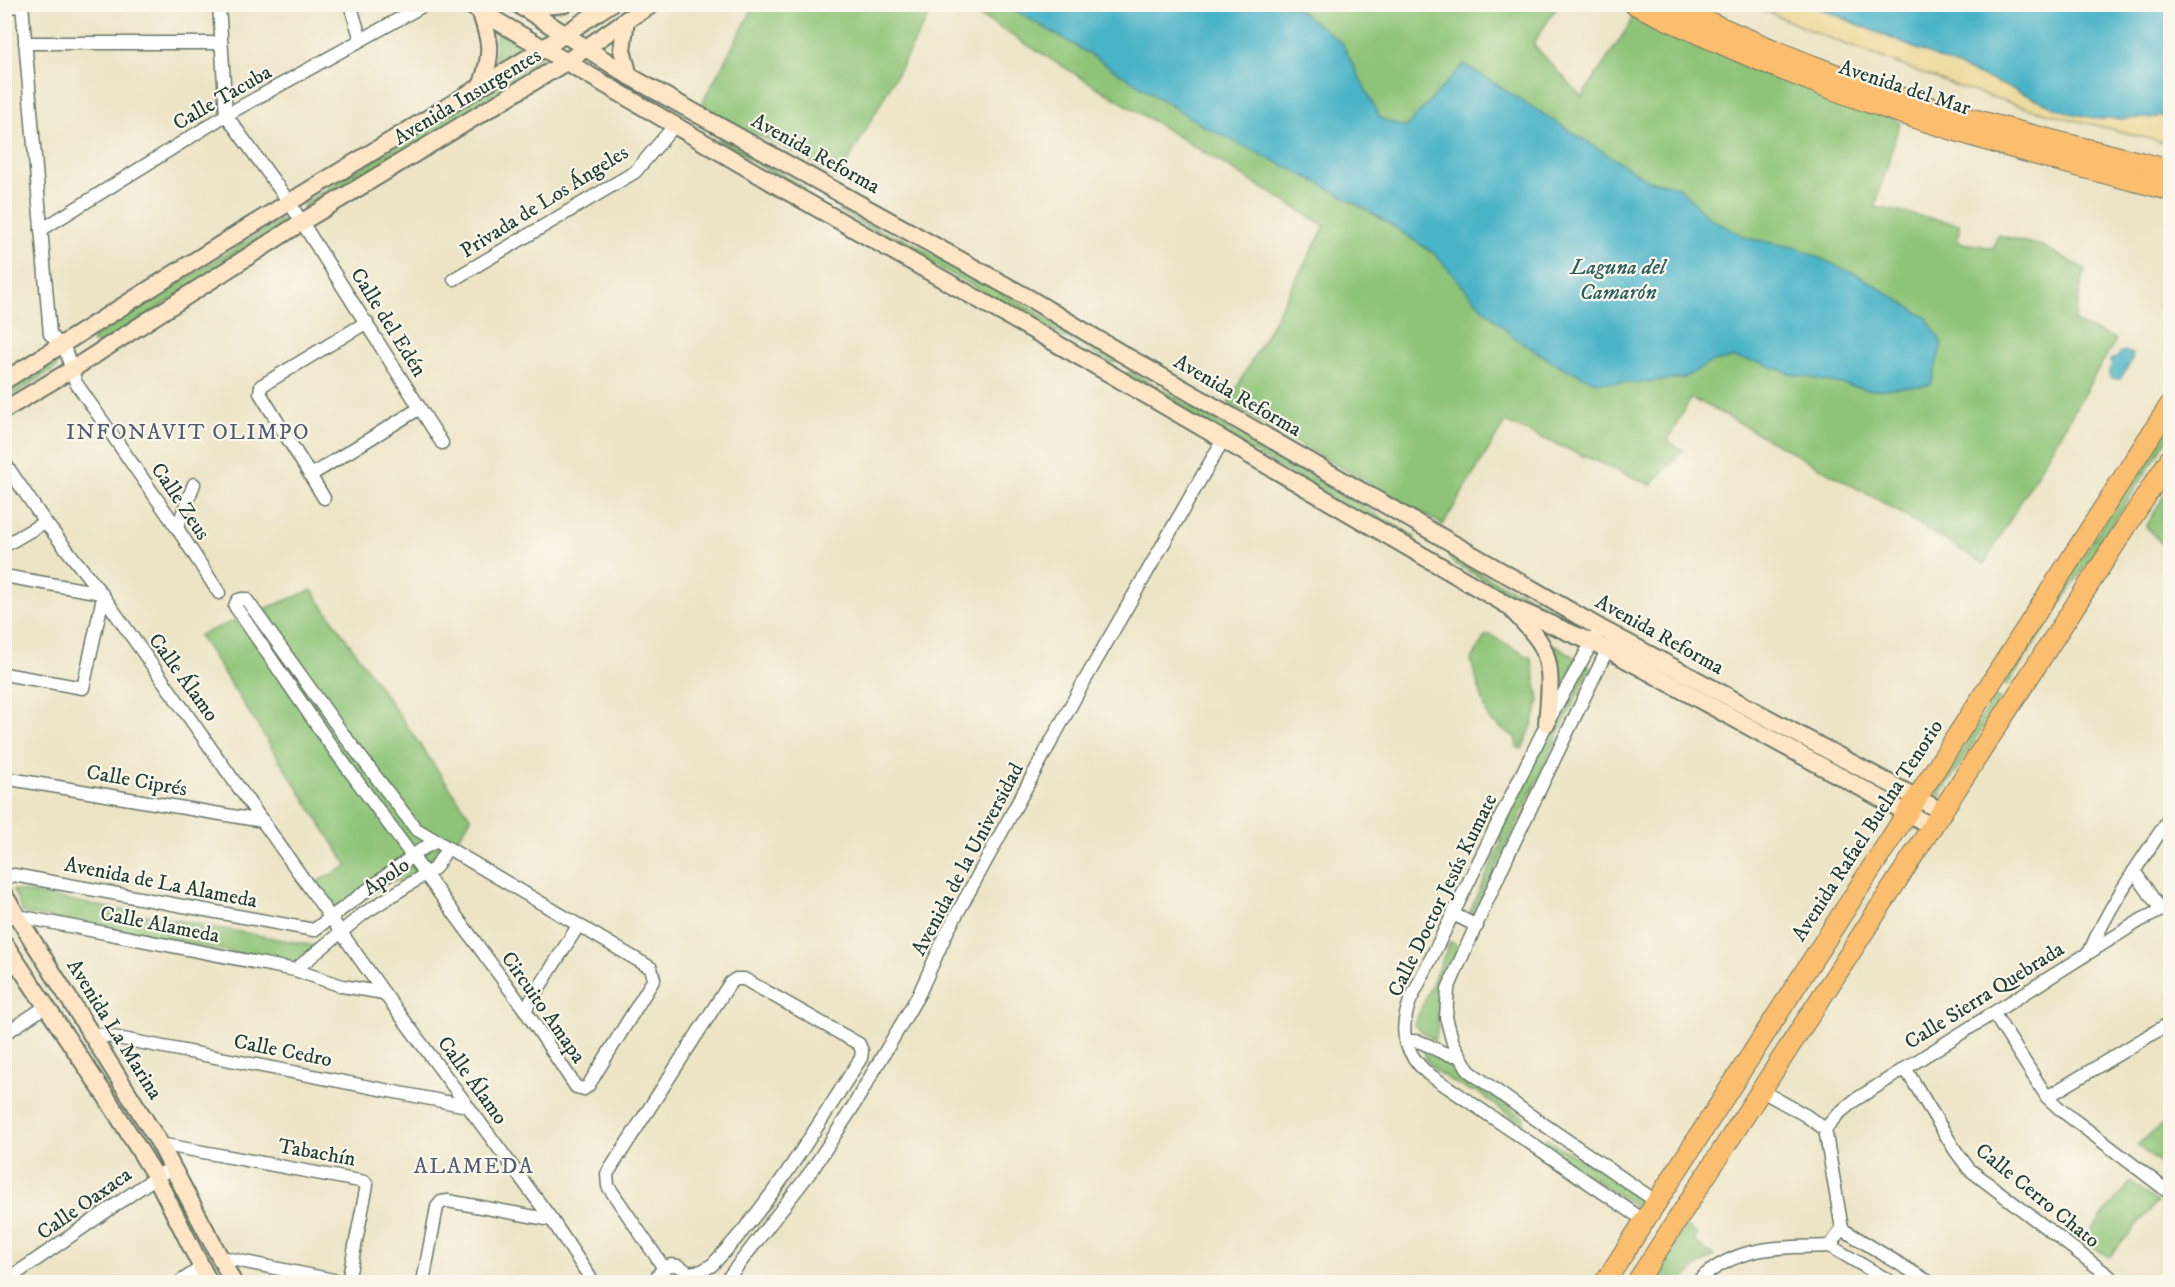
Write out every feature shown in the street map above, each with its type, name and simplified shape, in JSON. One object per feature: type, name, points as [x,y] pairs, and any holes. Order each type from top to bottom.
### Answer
[{"type":"main road","points":[[521,6],[565,4]]},
{"type":"main road","points":[[603,4],[610,5]]},
{"type":"main road","name":"Avenida Insurgentes","points":[[4,410],[71,370],[302,222],[566,62],[653,4]]},
{"type":"main road","name":"Avenida del Mar","points":[[1634,4],[1704,38],[1890,110],[2024,151],[2170,190]]},
{"type":"main road","name":"Avenida del Mar","points":[[1669,4],[1783,55],[1898,96],[1975,120],[2170,170]]},
{"type":"main road","name":"Avenida Insurgentes","points":[[9,375],[544,48],[610,5]]},
{"type":"main road","name":"Avenida Reforma","points":[[521,6],[566,33],[629,76],[1032,300],[1603,639],[1938,820]]},
{"type":"main road","points":[[474,8],[490,49],[489,64],[482,84]]},
{"type":"main road","name":"Avenida Reforma","points":[[474,8],[1509,606],[1603,639]]},
{"type":"main road","points":[[626,20],[622,50],[629,76]]},
{"type":"main road","points":[[708,145],[722,126]]},
{"type":"main road","points":[[819,207],[830,188]]},
{"type":"main road","name":"Avenida Rafael Buelna Tenorio","points":[[1605,1282],[2170,405]]},
{"type":"main road","points":[[1637,1282],[2170,459]]},
{"type":"main road","points":[[1509,606],[1539,641],[1548,660],[1550,689],[1547,723]]},
{"type":"main road","name":"Avenida La Marina","points":[[4,895],[11,917],[92,1033],[160,1144],[233,1282]]},
{"type":"main road","name":"Avenida La Marina","points":[[4,943],[156,1177],[205,1275]]},
{"type":"street","points":[[219,4],[226,115],[302,222]]},
{"type":"street","points":[[350,4],[361,40]]},
{"type":"street","name":"Calle Tacuba","points":[[41,230],[226,115],[426,4]]},
{"type":"street","points":[[4,7],[22,5]]},
{"type":"street","name":"Calle Zeus","points":[[22,5],[50,334],[61,345],[71,363],[76,383],[177,528],[219,593]]},
{"type":"street","points":[[25,44],[221,43]]},
{"type":"street","name":"Privada de Los Ángeles","points":[[454,279],[635,172],[675,125]]},
{"type":"street","name":"Calle del Edén","points":[[302,222],[442,443]]},
{"type":"street","points":[[324,498],[259,389],[367,322]]},
{"type":"street","points":[[311,475],[420,408]]},
{"type":"street","name":"Avenida de la Universidad","points":[[725,1282],[812,1170],[851,1110],[919,994],[947,932],[1081,687],[1223,440]]},
{"type":"street","name":"Calle Álamo","points":[[4,462],[45,522],[102,595],[384,993],[552,1220],[593,1282]]},
{"type":"street","points":[[177,528],[194,483]]},
{"type":"street","points":[[4,546],[45,522]]},
{"type":"street","points":[[4,576],[102,595],[83,688],[4,674]]},
{"type":"street","name":"Circuito Amapa","points":[[246,599],[340,730],[416,829],[651,968],[654,979],[584,1089],[576,1087],[525,1010],[327,740],[235,606],[238,600],[246,599]]},
{"type":"street","name":"Calle Doctor Jesús Kumate","points":[[1405,1042],[1403,1029],[1410,1001],[1547,723],[1603,639]]},
{"type":"street","name":"Calle Doctor Jesús Kumate","points":[[1603,639],[1448,993],[1446,1017],[1458,1055],[1469,1071],[1658,1202]]},
{"type":"street","points":[[327,740],[340,730]]},
{"type":"street","name":"Calle Ciprés","points":[[4,778],[263,821]]},
{"type":"street","points":[[2090,951],[2099,931],[2134,872],[2170,817]]},
{"type":"street","name":"Apolo","points":[[311,930],[316,929],[422,849],[437,841]]},
{"type":"street","name":"Apolo","points":[[295,970],[341,932],[435,868],[447,849]]},
{"type":"street","points":[[2134,872],[2166,908]]},
{"type":"street","name":"Avenida de La Alameda","points":[[4,879],[14,875],[311,930]]},
{"type":"street","name":"Calle Sierra Quebrada","points":[[1825,1129],[1855,1100],[1994,1014],[2090,951],[2166,908]]},
{"type":"street","points":[[1453,915],[1477,926]]},
{"type":"street","name":"Calle Alameda","points":[[11,917],[295,970],[342,987],[384,993]]},
{"type":"street","points":[[525,1010],[578,926]]},
{"type":"street","points":[[656,1282],[658,1274],[664,1268],[672,1265],[682,1267],[690,1278],[712,1265],[768,1197],[805,1145],[861,1058],[862,1051],[859,1044],[744,979],[736,979],[730,983],[607,1174],[608,1186],[664,1268]]},
{"type":"street","points":[[4,1034],[45,1007]]},
{"type":"street","points":[[1994,1014],[2047,1097],[2170,1194]]},
{"type":"street","points":[[2047,1097],[2170,1023]]},
{"type":"street","name":"Calle Cedro","points":[[92,1033],[467,1106]]},
{"type":"street","points":[[1458,1055],[1446,1054],[1416,1040],[1405,1042],[1410,1054],[1426,1073],[1645,1221]]},
{"type":"street","name":"Calle Cerro Chato","points":[[1905,1068],[1969,1169],[2117,1282]]},
{"type":"street","points":[[1762,1091],[1825,1129],[1842,1229],[1830,1246]]},
{"type":"street","name":"Tabachín","points":[[160,1144],[365,1182],[365,1196],[348,1282]]},
{"type":"street","points":[[156,1177],[173,1167]]},
{"type":"street","name":"Calle Oaxaca","points":[[4,1282],[156,1177]]},
{"type":"street","points":[[423,1282],[437,1207],[441,1202],[448,1201],[552,1220]]},
{"type":"street","points":[[1842,1229],[1929,1282]]},
{"type":"street","points":[[1697,1282],[1709,1271],[1737,1256],[1763,1248],[1830,1246],[1891,1282]]},
{"type":"street","points":[[221,1257],[343,1282]]},
{"type":"street","points":[[180,1282],[205,1275]]},
{"type":"green space","points":[[755,5],[935,5],[838,180],[802,156],[714,115],[702,103]]},
{"type":"green space","points":[[962,5],[1558,5],[1533,44],[1582,97],[1628,27],[1635,12],[1900,122],[1875,207],[1959,224],[1958,242],[1994,248],[1997,235],[2042,246],[2085,269],[2074,322],[2116,339],[1984,564],[1884,503],[1691,398],[1667,442],[1683,450],[1651,485],[1505,422],[1443,525],[1228,404],[1325,226]]},
{"type":"green space","points":[[497,28],[527,44],[502,63],[495,60]]},
{"type":"green space","points":[[541,56],[540,65],[483,101],[481,109],[306,214],[303,206],[306,202]]},
{"type":"green space","points":[[720,138],[805,188],[804,193],[801,194],[718,140]]},
{"type":"green space","points":[[838,209],[891,236],[901,237],[1117,357],[1113,364]]},
{"type":"green space","points":[[288,217],[291,222],[101,345],[92,342],[93,337]]},
{"type":"green space","points":[[51,357],[57,363],[56,368],[5,400],[5,386]]},
{"type":"green space","points":[[1129,371],[1415,537],[1412,545],[1124,377]]},
{"type":"green space","points":[[2170,418],[2170,435],[2007,686],[2003,683]]},
{"type":"green space","points":[[2170,485],[2170,550],[2146,527]]},
{"type":"green space","points":[[1448,556],[1515,592],[1519,590],[1580,625],[1579,629],[1576,631],[1452,562]]},
{"type":"green space","points":[[312,590],[471,818],[453,847],[432,865],[403,880],[381,883],[337,909],[316,882],[348,866],[199,635]]},
{"type":"green space","points":[[1490,635],[1531,658],[1539,700],[1533,723],[1522,749],[1517,747],[1515,737],[1489,720],[1471,661],[1485,636]]},
{"type":"green space","points":[[1539,640],[1557,646],[1576,658],[1557,698]]},
{"type":"green space","points":[[1588,665],[1590,668],[1473,917],[1469,914],[1501,843],[1500,828],[1583,667]]},
{"type":"green space","points":[[1994,696],[2000,700],[1940,797],[1937,793]]},
{"type":"green space","points":[[13,890],[316,946],[291,963],[23,913]]},
{"type":"green space","points":[[1450,942],[1456,944],[1460,952],[1440,1003],[1434,1041],[1414,1025]]},
{"type":"green space","points":[[1424,1050],[1524,1117],[1523,1125],[1476,1091],[1470,1091],[1441,1075],[1429,1064]]},
{"type":"green space","points":[[2170,1119],[2170,1172],[2137,1145]]},
{"type":"green space","points":[[1546,1139],[1586,1163],[1591,1163],[1641,1198],[1640,1208],[1544,1146]]},
{"type":"green space","points":[[2130,1182],[2157,1202],[2109,1257],[2083,1240]]},
{"type":"green space","points":[[1685,1226],[1697,1234],[1694,1241],[1714,1256],[1696,1267],[1682,1282],[1648,1282]]},
{"type":"sand","points":[[1756,5],[1812,5],[1907,45],[2099,119],[2149,118],[2170,115],[2170,128],[2162,142],[2027,108],[1959,87],[1821,35]]},
{"type":"water","name":"Laguna del Camarón","points":[[1006,5],[1292,5],[1342,43],[1380,118],[1405,128],[1464,64],[1648,180],[1679,187],[1708,217],[1747,238],[1797,248],[1860,276],[1927,318],[1942,343],[1931,385],[1870,390],[1791,374],[1762,363],[1733,358],[1709,363],[1684,378],[1635,383],[1596,382],[1556,364],[1513,337],[1474,299],[1435,254],[1377,216],[1319,183],[1203,126],[1091,55]]},
{"type":"water","points":[[1812,5],[2170,5],[2170,115],[2149,118],[2099,119],[2069,113]]},
{"type":"water","points":[[2125,351],[2132,354],[2132,360],[2120,379],[2110,377],[2111,359],[2117,358]]},
{"type":"district","name":"INFONAVIT OLIMPO","points":[[188,431]]},
{"type":"district","name":"ALAMEDA","points":[[474,1165]]}]
